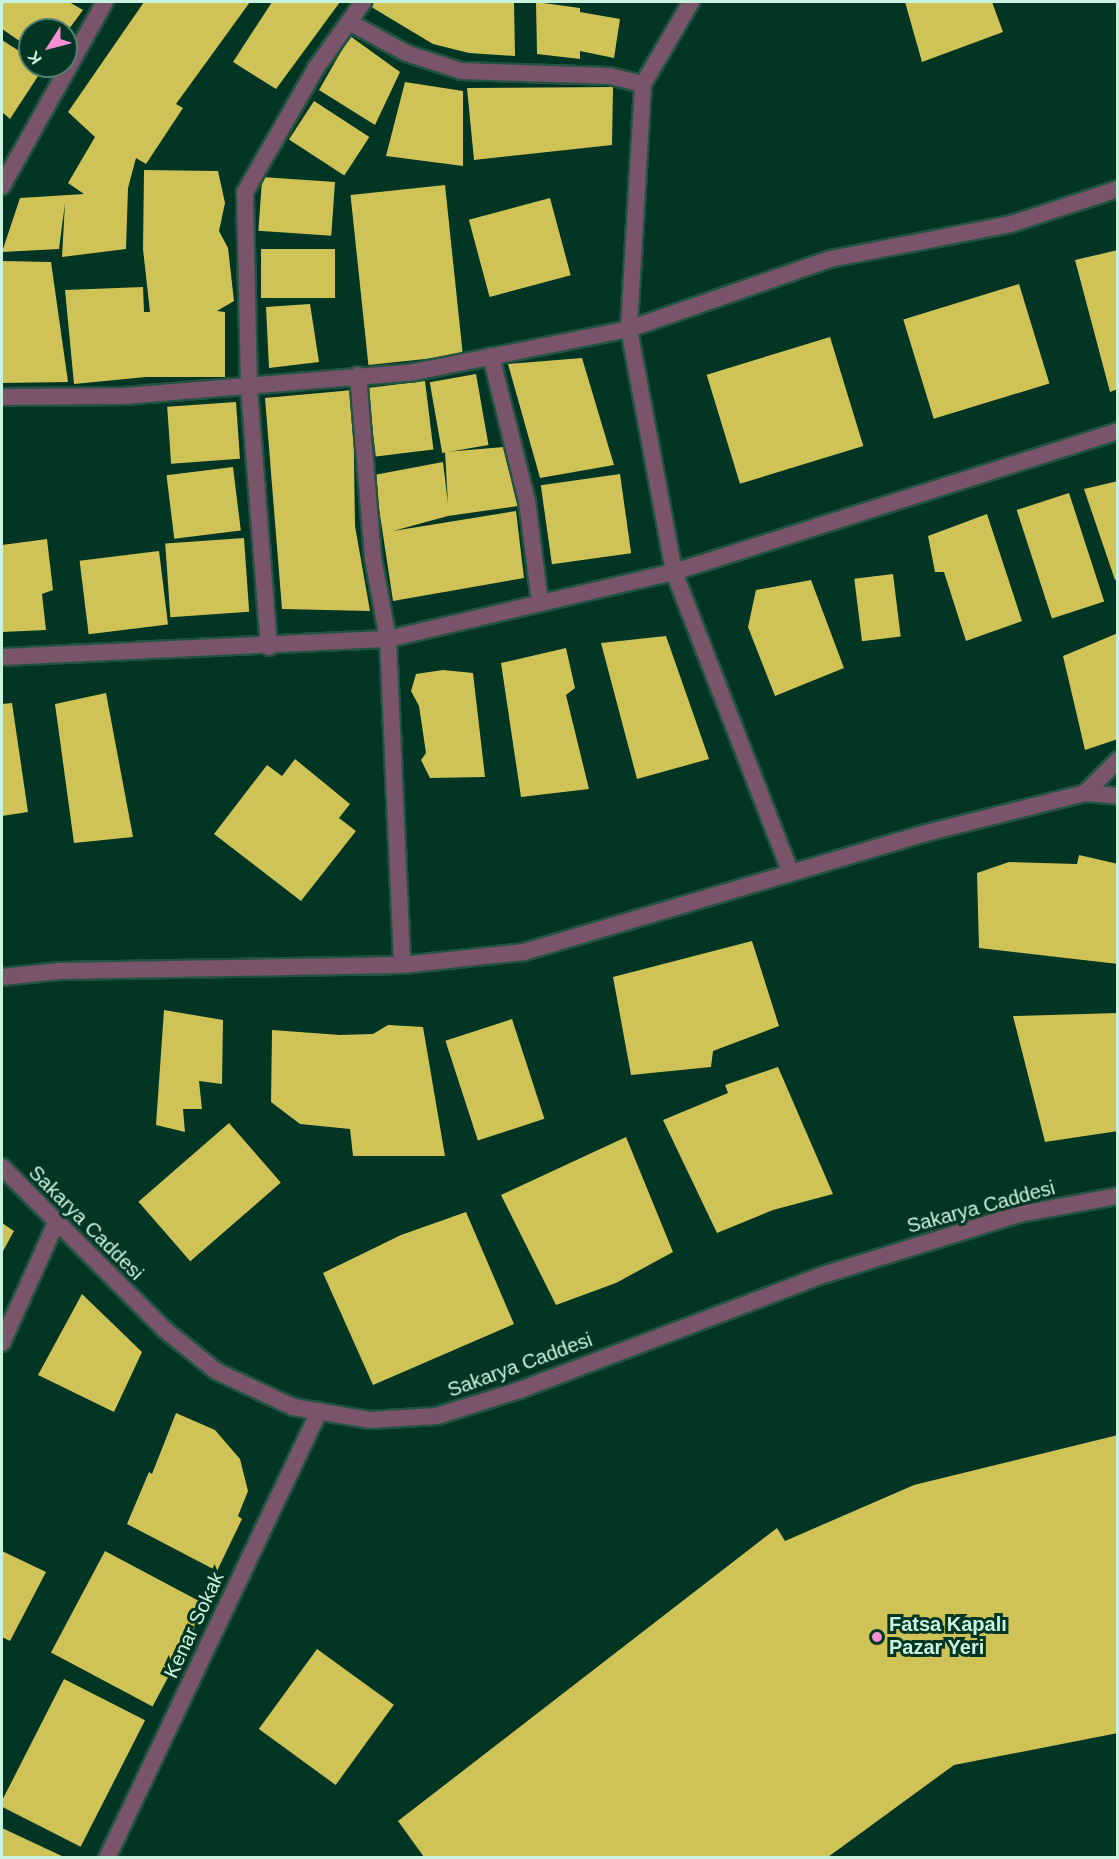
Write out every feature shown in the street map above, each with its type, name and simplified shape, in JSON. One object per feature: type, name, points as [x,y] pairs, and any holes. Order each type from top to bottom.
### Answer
[{"type":"street","points":[[2,186],[105,2]]},
{"type":"street","points":[[269,647],[249,387],[245,192],[316,68],[363,2]]},
{"type":"street","points":[[691,2],[643,84],[629,329],[674,572],[791,873]]},
{"type":"street","points":[[349,21],[406,53],[461,71],[610,76],[643,84]]},
{"type":"street","points":[[2,397],[124,396],[414,372],[629,329],[830,259],[1011,224],[1118,189]]},
{"type":"street","points":[[491,356],[527,501],[540,603]]},
{"type":"street","points":[[358,375],[373,558],[388,639],[402,965]]},
{"type":"street","points":[[2,657],[269,647],[388,639],[674,572],[1118,431]]},
{"type":"street","points":[[1085,793],[1118,760]]},
{"type":"street","points":[[2,977],[60,971],[402,965],[524,952],[791,873],[1085,793],[1118,796]]},
{"type":"street","name":"Sakarya Caddesi","points":[[2,1167],[164,1329],[216,1371],[293,1407],[369,1420],[437,1416],[520,1390],[826,1274],[1020,1214],[1118,1196]]},
{"type":"street","points":[[2,1343],[56,1223]]},
{"type":"street","name":"Kenar Sokak","points":[[107,1857],[319,1411]]},
{"type":"building","points":[[2,2],[69,2],[83,10],[77,18],[18,18],[18,40],[2,29]]},
{"type":"building","points":[[144,2],[250,2],[176,104],[183,108],[146,164],[136,158],[128,188],[126,249],[62,257],[65,203],[59,249],[2,252],[20,198],[84,194],[68,183],[95,137],[68,112]]},
{"type":"building","points":[[272,2],[340,2],[276,89],[233,62]]},
{"type":"building","points":[[370,2],[514,2],[515,56],[469,53],[433,44],[368,5]]},
{"type":"building","points":[[536,2],[580,8],[580,12],[620,19],[614,58],[580,51],[580,59],[537,54]]},
{"type":"building","points":[[905,2],[992,2],[1003,32],[922,62]]},
{"type":"building","points":[[350,36],[400,72],[375,125],[319,90]]},
{"type":"building","points":[[2,40],[18,50],[18,78],[37,78],[10,119],[2,112]]},
{"type":"building","points":[[405,82],[463,91],[463,166],[386,156]]},
{"type":"building","points":[[613,87],[612,145],[474,160],[467,88]]},
{"type":"building","points":[[314,101],[369,137],[344,176],[289,140]]},
{"type":"building","points":[[144,170],[218,171],[225,203],[219,231],[228,248],[234,301],[217,311],[225,312],[225,377],[146,377],[74,384],[65,290],[143,287],[144,312],[150,312],[143,249]]},
{"type":"building","points":[[262,177],[335,182],[331,236],[258,231]]},
{"type":"building","points":[[445,185],[463,355],[368,365],[351,195]]},
{"type":"building","points":[[550,198],[571,275],[490,297],[469,220]]},
{"type":"building","points":[[261,249],[335,249],[335,298],[261,298]]},
{"type":"building","points":[[1118,250],[1118,389],[1110,392],[1075,260]]},
{"type":"building","points":[[2,261],[51,262],[68,382],[2,383]]},
{"type":"building","points":[[1019,284],[1049,383],[934,419],[903,319]]},
{"type":"building","points":[[310,304],[319,362],[269,368],[266,307]]},
{"type":"building","points":[[830,337],[863,446],[740,484],[707,375]]},
{"type":"building","points":[[582,358],[614,465],[540,478],[508,364]]},
{"type":"building","points":[[476,374],[489,445],[442,453],[430,382]]},
{"type":"building","points":[[425,381],[433,449],[376,457],[367,388]]},
{"type":"building","points":[[353,390],[355,526],[370,611],[282,609],[265,398]]},
{"type":"building","points":[[236,402],[240,459],[171,464],[167,407]]},
{"type":"building","points":[[504,447],[518,506],[448,516],[393,531],[516,511],[524,578],[393,601],[374,475],[443,462],[448,504],[445,452]]},
{"type":"building","points":[[233,467],[241,531],[174,539],[166,475]]},
{"type":"building","points":[[620,474],[631,553],[552,564],[541,485]]},
{"type":"building","points":[[1118,481],[1118,579],[1115,580],[1084,489]]},
{"type":"building","points":[[1069,493],[1104,601],[1052,618],[1017,510]]},
{"type":"building","points":[[987,514],[1022,621],[966,641],[944,572],[935,572],[928,536]]},
{"type":"building","points":[[244,538],[249,612],[170,617],[165,544]]},
{"type":"building","points":[[47,539],[53,590],[42,594],[46,630],[2,632],[2,545]]},
{"type":"building","points":[[159,551],[168,624],[89,634],[80,561]]},
{"type":"building","points":[[893,574],[901,637],[862,641],[854,579]]},
{"type":"building","points":[[811,580],[844,668],[775,696],[748,627],[756,590]]},
{"type":"building","points":[[1118,633],[1118,739],[1085,750],[1063,656]]},
{"type":"building","points":[[666,636],[709,759],[637,779],[601,643]]},
{"type":"building","points":[[566,648],[575,688],[566,695],[589,789],[521,797],[501,663]]},
{"type":"building","points":[[443,670],[473,673],[485,777],[430,778],[421,760],[426,753],[419,706],[411,691],[416,674]]},
{"type":"building","points":[[106,693],[133,837],[74,843],[55,704]]},
{"type":"building","points":[[12,703],[28,812],[2,816],[2,704]]},
{"type":"building","points":[[295,759],[350,804],[339,818],[356,831],[301,901],[214,834],[267,765],[282,776]]},
{"type":"building","points":[[1079,855],[1118,864],[1118,964],[979,948],[977,873],[1009,862],[1077,864]]},
{"type":"building","points":[[752,941],[779,1026],[713,1051],[711,1067],[631,1075],[613,977]]},
{"type":"building","points":[[164,1010],[223,1020],[222,1084],[199,1081],[202,1109],[183,1109],[185,1132],[156,1125]]},
{"type":"building","points":[[1118,1013],[1118,1131],[1045,1142],[1013,1016]]},
{"type":"building","points":[[512,1019],[544,1119],[478,1140],[445,1041]]},
{"type":"building","points":[[388,1025],[423,1027],[445,1156],[353,1156],[350,1129],[300,1124],[271,1102],[272,1030],[340,1035],[373,1034]]},
{"type":"building","points":[[778,1067],[833,1194],[773,1210],[717,1233],[663,1120],[728,1093],[725,1085]]},
{"type":"building","points":[[229,1123],[281,1183],[190,1261],[138,1202]]},
{"type":"building","points":[[626,1137],[673,1252],[616,1283],[556,1305],[501,1195]]},
{"type":"building","points":[[466,1212],[514,1324],[373,1385],[323,1273],[401,1235]]},
{"type":"building","points":[[2,1223],[14,1231],[2,1253]]},
{"type":"building","points":[[82,1294],[142,1352],[114,1412],[38,1375]]},
{"type":"building","points":[[176,1413],[215,1430],[240,1459],[248,1491],[238,1516],[242,1519],[217,1571],[127,1524],[149,1472],[152,1474]]},
{"type":"building","name":"Fatsa Kapalı Pazar Yeri","points":[[1118,1435],[1118,1733],[954,1765],[828,1857],[424,1857],[398,1821],[777,1528],[785,1541],[914,1485]]},
{"type":"building","points":[[2,1551],[46,1572],[10,1641],[2,1637]]},
{"type":"building","points":[[105,1551],[207,1605],[153,1707],[51,1653]]},
{"type":"building","points":[[317,1649],[394,1705],[336,1785],[259,1729]]},
{"type":"building","points":[[64,1679],[145,1720],[81,1847],[2,1807],[2,1801]]},
{"type":"building","points":[[2,1828],[64,1857],[2,1857]]},
{"type":"place","name":"Fatsa Kapalı Pazar Yeri","points":[[877,1637]]}]
